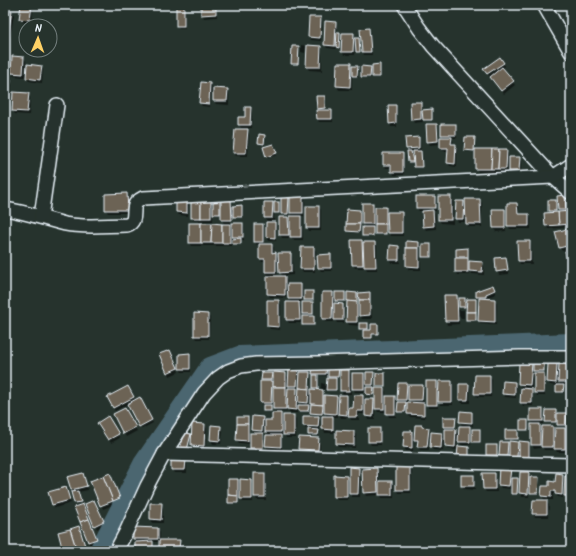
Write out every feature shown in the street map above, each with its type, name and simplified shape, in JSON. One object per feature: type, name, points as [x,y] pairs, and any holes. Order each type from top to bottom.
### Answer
[{"type":"street","points":[[404,5],[433,46],[553,177],[571,193]]},
{"type":"street","points":[[544,5],[571,52]]},
{"type":"street","points":[[46,218],[57,105]]},
{"type":"street","points":[[5,210],[78,226],[126,225],[130,224],[132,221],[136,202],[143,198],[553,177],[571,164]]},
{"type":"street","points":[[116,551],[164,454],[204,393],[218,378],[228,371],[241,366],[256,364],[571,357]]},
{"type":"street","points":[[164,454],[571,465]]},
{"type":"building","points":[[21,5],[32,5],[30,18],[19,18]]},
{"type":"building","points":[[176,5],[184,5],[184,26],[176,26]]},
{"type":"building","points":[[201,5],[216,5],[216,14],[201,15]]},
{"type":"building","points":[[5,10],[12,11],[8,34],[5,33]]},
{"type":"building","points":[[309,17],[321,17],[320,38],[308,37]]},
{"type":"building","points":[[325,21],[336,22],[335,46],[324,45]]},
{"type":"building","points":[[369,28],[371,52],[362,52],[360,29]]},
{"type":"building","points":[[337,32],[340,32],[339,48],[336,47]]},
{"type":"building","points":[[342,33],[354,33],[353,52],[341,52]]},
{"type":"building","points":[[355,38],[359,38],[360,52],[356,52]]},
{"type":"building","points":[[307,45],[321,46],[320,67],[306,67]]},
{"type":"building","points":[[292,46],[299,46],[298,64],[291,64]]},
{"type":"building","points":[[12,56],[24,58],[23,74],[11,73]]},
{"type":"building","points":[[500,57],[504,63],[487,74],[483,69]]},
{"type":"building","points":[[337,63],[351,63],[350,87],[336,86]]},
{"type":"building","points":[[27,64],[42,66],[40,80],[26,78]]},
{"type":"building","points":[[380,64],[380,77],[372,77],[372,65]]},
{"type":"building","points":[[352,66],[358,66],[357,76],[352,76]]},
{"type":"building","points":[[361,66],[371,67],[370,77],[361,77]]},
{"type":"building","points":[[502,67],[514,81],[501,91],[490,77]]},
{"type":"building","points":[[5,80],[11,80],[9,97],[5,96]]},
{"type":"building","points":[[201,82],[210,83],[209,104],[199,103]]},
{"type":"building","points":[[213,88],[228,89],[227,101],[213,101]]},
{"type":"building","points":[[13,92],[29,93],[27,112],[12,111]]},
{"type":"building","points":[[316,96],[325,96],[325,108],[317,109]]},
{"type":"building","points":[[410,102],[421,102],[421,119],[411,120]]},
{"type":"building","points":[[388,105],[396,105],[396,123],[389,124]]},
{"type":"building","points":[[245,107],[251,107],[250,125],[238,125],[238,117],[245,117]]},
{"type":"building","points":[[432,109],[432,120],[423,120],[422,110]]},
{"type":"building","points":[[316,110],[332,110],[332,119],[317,119]]},
{"type":"building","points":[[426,124],[437,124],[438,141],[427,142]]},
{"type":"building","points":[[441,124],[456,124],[456,135],[441,135]]},
{"type":"building","points":[[235,129],[248,129],[246,153],[233,153]]},
{"type":"building","points":[[259,134],[265,135],[264,144],[258,143]]},
{"type":"building","points":[[419,137],[419,148],[406,149],[405,138]]},
{"type":"building","points":[[440,137],[452,137],[451,144],[456,144],[455,164],[447,163],[448,148],[440,148]]},
{"type":"building","points":[[465,137],[475,137],[474,151],[464,150]]},
{"type":"building","points":[[273,144],[277,153],[266,157],[263,147]]},
{"type":"building","points":[[475,149],[492,149],[491,169],[475,169]]},
{"type":"building","points":[[492,149],[499,149],[498,169],[491,169]]},
{"type":"building","points":[[499,149],[507,149],[506,169],[498,169]]},
{"type":"building","points":[[407,151],[411,151],[413,162],[408,162]]},
{"type":"building","points":[[413,151],[421,151],[422,167],[414,167]]},
{"type":"building","points":[[383,153],[403,153],[403,172],[391,172],[391,165],[383,165]]},
{"type":"building","points":[[509,157],[520,157],[519,171],[509,171]]},
{"type":"building","points":[[290,192],[303,192],[303,213],[290,213]]},
{"type":"building","points":[[127,193],[128,210],[105,210],[105,194]]},
{"type":"building","points":[[565,195],[566,210],[558,210],[557,196]]},
{"type":"building","points":[[281,196],[289,197],[288,214],[281,214]]},
{"type":"building","points":[[416,196],[435,196],[435,208],[416,208]]},
{"type":"building","points":[[438,196],[451,196],[451,220],[438,220]]},
{"type":"building","points":[[176,198],[187,198],[187,213],[176,212]]},
{"type":"building","points":[[465,199],[480,199],[481,224],[466,224]]},
{"type":"building","points":[[231,200],[232,220],[221,220],[221,201]]},
{"type":"building","points":[[548,200],[556,200],[556,211],[548,211]]},
{"type":"building","points":[[191,201],[201,201],[201,218],[191,218]]},
{"type":"building","points":[[201,201],[211,201],[211,218],[201,218]]},
{"type":"building","points":[[213,201],[220,201],[220,214],[213,214]]},
{"type":"building","points":[[456,201],[464,201],[463,219],[455,219]]},
{"type":"building","points":[[264,202],[273,202],[272,218],[264,218]]},
{"type":"building","points":[[274,202],[279,202],[279,213],[274,213]]},
{"type":"building","points":[[362,203],[373,203],[373,224],[362,224]]},
{"type":"building","points":[[507,203],[517,203],[518,214],[529,214],[529,226],[507,226]]},
{"type":"building","points":[[242,205],[242,217],[233,217],[233,206]]},
{"type":"building","points":[[306,206],[319,206],[319,228],[306,228]]},
{"type":"building","points":[[375,207],[386,207],[386,224],[375,224]]},
{"type":"building","points":[[347,209],[360,210],[360,224],[346,224]]},
{"type":"building","points":[[492,209],[505,209],[505,228],[493,228]]},
{"type":"building","points":[[433,210],[434,226],[423,227],[422,211]]},
{"type":"building","points":[[571,211],[571,224],[559,225],[558,212]]},
{"type":"building","points":[[387,212],[402,212],[402,233],[388,233]]},
{"type":"building","points":[[558,212],[559,225],[545,226],[544,213]]},
{"type":"building","points":[[290,216],[301,216],[301,237],[290,237]]},
{"type":"building","points":[[279,217],[288,217],[289,235],[279,235]]},
{"type":"building","points":[[266,222],[275,222],[275,238],[266,237]]},
{"type":"building","points":[[189,223],[201,223],[201,243],[189,243]]},
{"type":"building","points":[[201,223],[212,223],[211,243],[201,243]]},
{"type":"building","points":[[212,223],[222,224],[222,243],[211,243]]},
{"type":"building","points":[[232,223],[243,223],[243,237],[232,237]]},
{"type":"building","points":[[222,224],[230,224],[230,243],[222,243]]},
{"type":"building","points":[[254,224],[263,224],[263,242],[254,242]]},
{"type":"building","points":[[346,224],[360,224],[359,232],[346,231]]},
{"type":"building","points":[[375,224],[386,224],[386,234],[375,234]]},
{"type":"building","points":[[362,227],[373,227],[373,236],[362,236]]},
{"type":"building","points":[[571,228],[571,245],[559,248],[555,232]]},
{"type":"building","points":[[241,238],[241,244],[232,244],[232,239]]},
{"type":"building","points":[[351,240],[362,240],[363,265],[352,265]]},
{"type":"building","points":[[406,241],[419,242],[419,248],[406,248]]},
{"type":"building","points":[[517,241],[530,241],[530,261],[518,261]]},
{"type":"building","points":[[363,242],[375,242],[376,267],[364,267]]},
{"type":"building","points":[[259,244],[272,244],[272,253],[276,252],[276,272],[265,272],[265,259],[259,259]]},
{"type":"building","points":[[422,244],[431,244],[431,257],[422,257]]},
{"type":"building","points":[[390,245],[399,246],[399,260],[389,260]]},
{"type":"building","points":[[301,247],[314,247],[314,269],[300,269]]},
{"type":"building","points":[[406,248],[419,248],[419,267],[406,266]]},
{"type":"building","points":[[468,248],[468,257],[456,257],[456,249]]},
{"type":"building","points":[[571,250],[571,269],[569,270],[565,251]]},
{"type":"building","points":[[278,253],[291,253],[291,272],[279,273]]},
{"type":"building","points":[[331,254],[331,268],[318,268],[317,255]]},
{"type":"building","points":[[506,257],[508,270],[496,272],[495,258]]},
{"type":"building","points":[[455,258],[468,258],[468,272],[455,272]]},
{"type":"building","points":[[469,261],[483,262],[482,272],[469,271]]},
{"type":"building","points":[[267,276],[285,276],[285,295],[267,294]]},
{"type":"building","points":[[287,284],[301,284],[301,299],[288,299]]},
{"type":"building","points":[[493,285],[495,290],[486,294],[486,297],[476,297],[476,291]]},
{"type":"building","points":[[304,291],[313,291],[313,300],[304,300]]},
{"type":"building","points":[[322,292],[333,292],[332,319],[322,319]]},
{"type":"building","points":[[335,292],[345,292],[345,301],[335,301]]},
{"type":"building","points":[[347,292],[357,293],[357,302],[347,301]]},
{"type":"building","points":[[370,292],[370,300],[359,300],[358,293]]},
{"type":"building","points":[[444,295],[457,295],[458,321],[445,321]]},
{"type":"building","points":[[459,298],[465,298],[465,307],[459,307]]},
{"type":"building","points":[[479,298],[495,299],[495,322],[478,321]]},
{"type":"building","points":[[467,299],[476,299],[476,312],[466,312]]},
{"type":"building","points":[[267,300],[279,300],[279,327],[267,326]]},
{"type":"building","points":[[359,300],[370,300],[370,315],[359,316]]},
{"type":"building","points":[[347,301],[357,302],[357,322],[346,322]]},
{"type":"building","points":[[286,302],[299,302],[300,320],[286,320]]},
{"type":"building","points":[[302,302],[313,302],[313,314],[302,314]]},
{"type":"building","points":[[334,303],[343,304],[343,320],[334,320]]},
{"type":"building","points":[[466,312],[476,312],[476,320],[466,320]]},
{"type":"building","points":[[194,313],[208,314],[208,336],[194,336]]},
{"type":"building","points":[[302,316],[314,316],[314,325],[302,325]]},
{"type":"building","points":[[359,323],[368,323],[368,329],[359,329]]},
{"type":"building","points":[[371,324],[378,324],[378,334],[372,334],[372,338],[363,338],[363,330],[371,330]]},
{"type":"building","points":[[170,350],[178,368],[167,373],[159,354]]},
{"type":"building","points":[[190,353],[190,369],[179,369],[179,354]]},
{"type":"building","points":[[533,362],[544,362],[544,371],[533,371]]},
{"type":"building","points":[[519,363],[532,364],[530,385],[518,384]]},
{"type":"building","points":[[548,364],[557,364],[556,383],[547,382]]},
{"type":"building","points":[[559,364],[568,364],[568,382],[558,382]]},
{"type":"building","points":[[313,366],[327,366],[326,374],[312,374]]},
{"type":"building","points":[[328,366],[339,367],[338,377],[328,377]]},
{"type":"building","points":[[289,368],[298,368],[297,386],[288,386]]},
{"type":"building","points":[[340,370],[349,370],[349,391],[340,391]]},
{"type":"building","points":[[273,372],[286,373],[286,387],[273,387]]},
{"type":"building","points":[[300,372],[310,372],[309,389],[299,388]]},
{"type":"building","points":[[366,372],[374,372],[373,385],[366,385]]},
{"type":"building","points":[[262,373],[272,373],[271,380],[261,380]]},
{"type":"building","points":[[352,373],[364,373],[364,389],[352,389]]},
{"type":"building","points":[[376,373],[385,373],[385,386],[376,386]]},
{"type":"building","points":[[534,373],[544,373],[544,393],[534,393]]},
{"type":"building","points":[[313,375],[318,375],[318,388],[313,388]]},
{"type":"building","points":[[475,375],[490,375],[490,394],[474,394]]},
{"type":"building","points":[[327,378],[336,378],[336,390],[326,390]]},
{"type":"building","points":[[260,381],[272,381],[271,403],[260,403]]},
{"type":"building","points":[[426,381],[437,381],[437,405],[426,405]]},
{"type":"building","points":[[439,381],[452,381],[452,402],[438,402]]},
{"type":"building","points":[[503,381],[515,382],[515,395],[502,394]]},
{"type":"building","points":[[398,383],[407,383],[406,400],[397,400]]},
{"type":"building","points":[[459,384],[469,384],[468,400],[459,400]]},
{"type":"building","points":[[408,385],[423,385],[422,400],[408,400]]},
{"type":"building","points":[[556,385],[564,385],[563,392],[556,392]]},
{"type":"building","points":[[128,386],[134,397],[113,408],[107,397]]},
{"type":"building","points":[[273,387],[286,387],[286,409],[273,409]]},
{"type":"building","points":[[366,387],[374,387],[373,395],[366,394]]},
{"type":"building","points":[[288,388],[297,388],[296,410],[287,409]]},
{"type":"building","points":[[299,388],[309,389],[308,403],[298,402]]},
{"type":"building","points":[[375,388],[384,388],[384,409],[375,409]]},
{"type":"building","points":[[521,388],[532,389],[532,403],[520,403]]},
{"type":"building","points":[[311,389],[323,390],[323,405],[311,404]]},
{"type":"building","points":[[324,395],[337,396],[336,414],[324,413]]},
{"type":"building","points":[[339,395],[347,395],[347,415],[338,414]]},
{"type":"building","points":[[354,395],[363,395],[363,411],[357,411],[357,417],[348,417],[349,408],[353,408]]},
{"type":"building","points":[[386,396],[395,396],[395,414],[386,414]]},
{"type":"building","points":[[140,397],[152,420],[139,427],[127,404]]},
{"type":"building","points":[[365,399],[374,399],[373,417],[365,416]]},
{"type":"building","points":[[398,402],[406,402],[405,412],[397,412]]},
{"type":"building","points":[[407,402],[424,403],[424,415],[407,414]]},
{"type":"building","points":[[311,404],[323,405],[322,414],[310,413]]},
{"type":"building","points":[[263,405],[271,405],[271,411],[263,411]]},
{"type":"building","points":[[298,405],[309,405],[308,411],[298,411]]},
{"type":"building","points":[[125,408],[136,427],[123,434],[113,414]]},
{"type":"building","points":[[530,409],[543,409],[543,421],[530,421]]},
{"type":"building","points":[[546,410],[556,410],[556,422],[545,422]]},
{"type":"building","points":[[460,411],[472,412],[472,423],[459,422]]},
{"type":"building","points":[[272,413],[281,413],[281,432],[265,432],[265,420],[272,420]]},
{"type":"building","points":[[557,413],[567,413],[566,425],[557,425]]},
{"type":"building","points":[[283,415],[294,415],[294,435],[283,435]]},
{"type":"building","points":[[108,416],[119,434],[108,440],[97,423]]},
{"type":"building","points":[[252,416],[263,417],[262,431],[251,430]]},
{"type":"building","points":[[303,416],[319,416],[318,427],[303,426]]},
{"type":"building","points":[[322,416],[333,416],[333,430],[322,429]]},
{"type":"building","points":[[237,417],[248,417],[248,424],[237,424]]},
{"type":"building","points":[[443,417],[456,417],[455,427],[443,427]]},
{"type":"building","points":[[520,420],[528,420],[528,430],[520,430]]},
{"type":"building","points":[[192,423],[205,424],[204,446],[191,445]]},
{"type":"building","points":[[237,424],[248,424],[248,441],[236,440]]},
{"type":"building","points":[[531,424],[540,424],[540,445],[531,445]]},
{"type":"building","points":[[211,425],[221,426],[220,441],[210,440]]},
{"type":"building","points":[[415,425],[422,425],[422,427],[429,428],[427,447],[417,447],[418,440],[414,440]]},
{"type":"building","points":[[459,426],[470,426],[470,442],[458,442]]},
{"type":"building","points":[[542,426],[553,426],[553,447],[541,447]]},
{"type":"building","points":[[368,428],[380,428],[380,442],[368,442]]},
{"type":"building","points":[[555,428],[565,428],[565,449],[554,449]]},
{"type":"building","points":[[308,429],[319,430],[318,435],[308,435]]},
{"type":"building","points":[[445,429],[456,429],[455,447],[445,446]]},
{"type":"building","points":[[472,429],[480,429],[480,442],[472,442]]},
{"type":"building","points":[[336,430],[354,431],[354,445],[336,444]]},
{"type":"building","points":[[505,430],[518,430],[518,439],[505,439]]},
{"type":"building","points":[[404,431],[412,431],[412,448],[403,447]]},
{"type":"building","points":[[431,432],[442,433],[441,448],[430,447]]},
{"type":"building","points":[[185,433],[191,434],[187,450],[180,448]]},
{"type":"building","points":[[250,433],[263,433],[263,448],[250,448]]},
{"type":"building","points":[[266,435],[281,435],[281,447],[265,446]]},
{"type":"building","points":[[568,435],[571,435],[571,453],[567,453]]},
{"type":"building","points":[[299,437],[319,438],[318,450],[298,449]]},
{"type":"building","points":[[509,441],[518,442],[517,457],[509,457]]},
{"type":"building","points":[[519,441],[529,442],[529,457],[519,457]]},
{"type":"building","points":[[500,442],[508,442],[507,456],[499,456]]},
{"type":"building","points":[[486,445],[497,445],[497,455],[486,455]]},
{"type":"building","points":[[458,446],[469,447],[469,458],[457,458]]},
{"type":"building","points":[[171,460],[186,460],[185,470],[171,470]]},
{"type":"building","points":[[349,467],[359,468],[358,494],[349,494]]},
{"type":"building","points":[[396,467],[410,467],[410,490],[396,490]]},
{"type":"building","points":[[499,467],[511,468],[509,486],[498,485]]},
{"type":"building","points":[[377,468],[378,492],[363,493],[362,469]]},
{"type":"building","points":[[520,472],[529,472],[528,494],[519,493]]},
{"type":"building","points":[[83,473],[87,486],[71,490],[67,477]]},
{"type":"building","points":[[110,473],[120,498],[113,501],[103,476]]},
{"type":"building","points":[[254,473],[265,473],[265,497],[254,497]]},
{"type":"building","points":[[482,473],[495,473],[495,489],[483,489]]},
{"type":"building","points":[[556,473],[563,474],[562,495],[555,494],[555,491],[551,491],[551,497],[541,496],[542,486],[549,486],[549,481],[555,482]]},
{"type":"building","points":[[334,475],[347,476],[347,497],[334,497]]},
{"type":"building","points":[[461,475],[474,475],[474,486],[461,486]]},
{"type":"building","points":[[103,476],[113,501],[100,506],[90,481]]},
{"type":"building","points":[[565,476],[571,476],[571,496],[564,496]]},
{"type":"building","points":[[530,477],[539,477],[538,493],[530,493]]},
{"type":"building","points":[[511,478],[518,478],[517,494],[511,494]]},
{"type":"building","points":[[228,479],[238,479],[238,496],[228,495]]},
{"type":"building","points":[[240,479],[252,480],[252,499],[240,499]]},
{"type":"building","points":[[379,481],[392,481],[392,495],[379,495]]},
{"type":"building","points":[[66,487],[70,500],[52,505],[48,492]]},
{"type":"building","points":[[78,491],[81,502],[74,503],[71,492]]},
{"type":"building","points":[[228,495],[238,496],[238,503],[228,503]]},
{"type":"building","points":[[94,500],[104,521],[94,526],[85,504]]},
{"type":"building","points":[[533,500],[547,500],[547,514],[532,514]]},
{"type":"building","points":[[150,503],[162,503],[161,520],[150,519]]},
{"type":"building","points":[[83,504],[89,519],[80,522],[74,507]]},
{"type":"building","points":[[89,519],[97,539],[88,542],[80,522]]},
{"type":"building","points":[[79,526],[85,546],[76,548],[70,529]]},
{"type":"building","points":[[133,527],[158,528],[158,539],[133,539]]},
{"type":"building","points":[[70,529],[76,548],[63,551],[58,532]]},
{"type":"building","points":[[159,540],[180,540],[179,549],[159,549]]},
{"type":"building","points":[[153,541],[153,551],[135,551],[135,542]]},
{"type":"waterway","points":[[99,551],[143,464],[210,367],[239,356],[571,343]]}]
